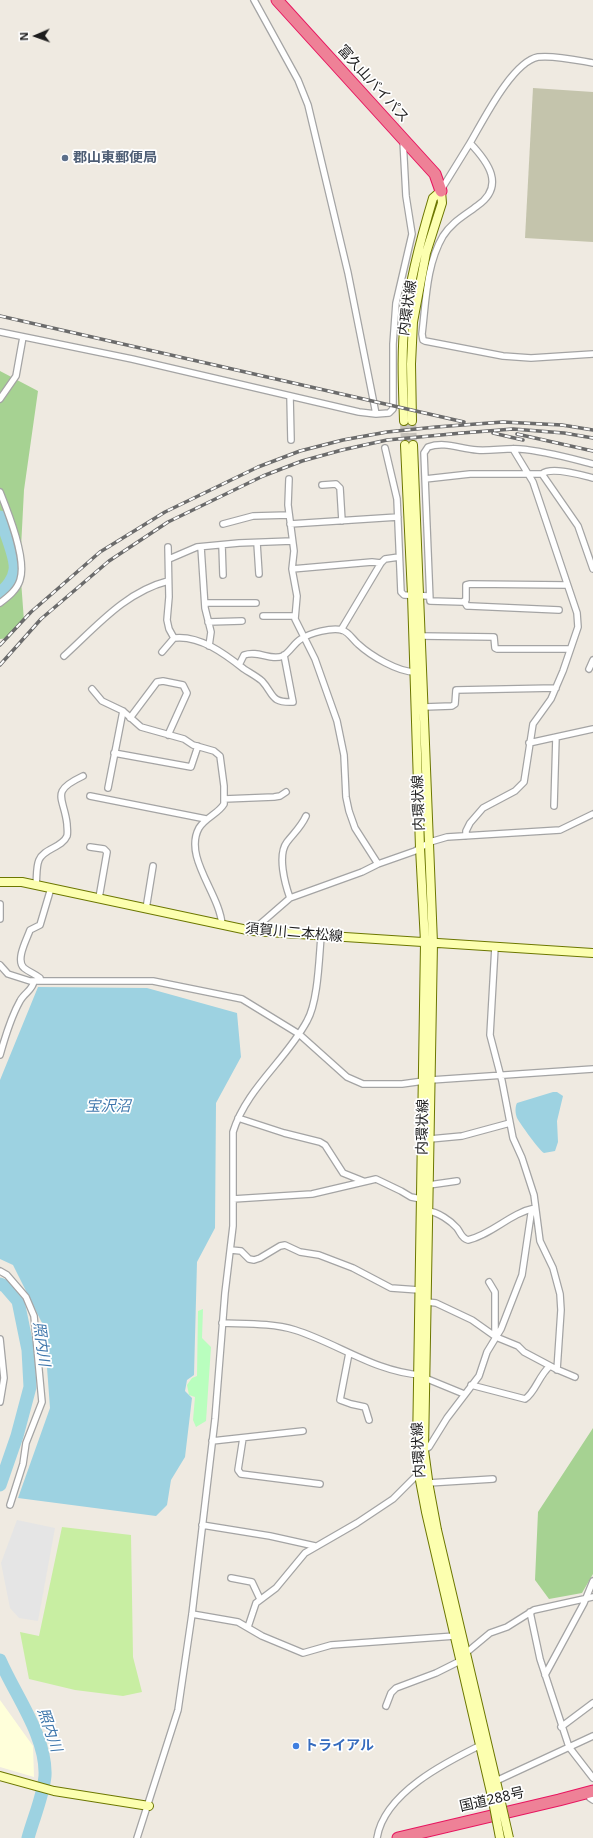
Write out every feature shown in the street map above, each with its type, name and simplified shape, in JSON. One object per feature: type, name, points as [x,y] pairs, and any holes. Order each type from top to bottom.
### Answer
[{"type":"highway","name":"富久山バイパス","points":[[277,0],[435,174],[437,195]]},
{"type":"highway","name":"国道288号","points":[[398,1838],[559,1800],[592,1796]]},
{"type":"highway","name":"国道288号","points":[[425,1838],[592,1796]]},
{"type":"main road","name":"内環状線","points":[[437,195],[442,203],[426,253],[413,322],[408,421],[402,372],[405,320],[415,265],[437,195]]},
{"type":"main road","name":"内環状線","points":[[409,445],[416,595],[415,672],[420,848],[429,943]]},
{"type":"main road","name":"内環状線","points":[[416,595],[421,636],[430,842],[428,1081],[430,1140],[427,1302],[417,1447],[423,1474],[428,1483],[496,1797]]},
{"type":"main road","name":"須賀川二本松線","points":[[0,882],[14,881],[36,885],[252,931],[593,953]]},
{"type":"main road","name":"内環状線","points":[[428,1081],[421,1200],[420,1290],[423,1376],[423,1474],[426,1512],[460,1661],[496,1782],[496,1797]]},
{"type":"main road","points":[[0,1776],[49,1790],[149,1806]]},
{"type":"main road","points":[[496,1797],[500,1838]]},
{"type":"main road","points":[[496,1797],[509,1838]]},
{"type":"street","points":[[254,0],[298,80],[308,105],[348,273],[376,414]]},
{"type":"street","points":[[437,195],[489,110],[515,73],[524,63],[533,59],[544,57],[593,63]]},
{"type":"street","points":[[0,332],[132,359],[359,412],[376,414],[389,413],[393,409],[392,344],[396,303],[412,234],[406,196],[403,140]]},
{"type":"street","points":[[470,143],[488,163],[492,170],[493,184],[483,202],[454,221],[443,236],[433,257],[423,326],[423,340],[503,356],[531,358],[593,354]]},
{"type":"street","points":[[0,399],[16,376],[23,337]]},
{"type":"street","points":[[0,392],[6,390]]},
{"type":"street","points":[[290,396],[290,440]]},
{"type":"street","points":[[464,601],[430,601],[425,450],[428,447],[453,445],[478,450],[513,449],[537,451],[593,464]]},
{"type":"street","points":[[385,448],[397,500],[401,592],[404,595],[429,596]]},
{"type":"street","points":[[466,836],[466,831],[470,823],[483,808],[514,791],[524,782],[527,773],[529,742],[533,724],[551,699],[578,627],[578,620],[530,474],[513,449]]},
{"type":"street","points":[[425,479],[470,474],[542,474],[545,471],[562,471],[593,478]]},
{"type":"street","points":[[542,474],[578,526],[593,569]]},
{"type":"street","points":[[289,479],[289,515],[294,552],[292,569],[297,596],[295,616],[297,624],[315,659],[337,721],[344,755],[346,797],[349,811],[355,828],[378,864]]},
{"type":"street","points":[[322,484],[336,484],[340,488],[342,521]]},
{"type":"street","points":[[0,492],[19,550],[22,570],[20,580],[16,588],[10,596],[0,603]]},
{"type":"street","points":[[223,524],[253,516],[289,515]]},
{"type":"street","points":[[290,524],[398,517]]},
{"type":"street","points":[[169,559],[188,550],[201,547],[292,541]]},
{"type":"street","points":[[257,543],[259,574]]},
{"type":"street","points":[[222,545],[223,575]]},
{"type":"street","points":[[201,547],[205,603],[211,638],[209,646]]},
{"type":"street","points":[[168,548],[169,597],[167,620],[169,629],[174,638]]},
{"type":"street","points":[[341,630],[381,563],[385,558],[399,557]]},
{"type":"street","points":[[292,569],[372,562],[381,563]]},
{"type":"street","points":[[64,656],[115,608],[151,586],[168,581]]},
{"type":"street","points":[[559,610],[467,606],[464,601],[466,585],[567,585]]},
{"type":"street","points":[[205,603],[256,603]]},
{"type":"street","points":[[263,616],[295,616]]},
{"type":"street","points":[[208,622],[242,621]]},
{"type":"street","points":[[239,665],[244,655],[258,653],[272,657],[284,655],[304,637],[331,629],[341,630],[376,657],[405,670],[415,672]]},
{"type":"street","points":[[421,636],[494,637],[495,648],[497,649],[570,649]]},
{"type":"street","points":[[174,638],[193,639],[209,646],[262,681],[274,698],[281,702],[293,702],[284,655]]},
{"type":"street","points":[[162,652],[174,638]]},
{"type":"street","points":[[589,669],[593,660]]},
{"type":"street","points":[[130,718],[158,682],[163,681],[183,685],[187,692],[168,735]]},
{"type":"street","points":[[424,707],[452,706],[455,704],[456,690],[556,688]]},
{"type":"street","points":[[92,689],[102,701],[122,711],[141,727],[184,739],[198,746],[214,751],[220,756],[224,799],[223,806],[206,819],[197,833],[195,848],[203,875],[217,902],[222,925]]},
{"type":"street","points":[[108,788],[122,711]]},
{"type":"street","points":[[529,742],[556,738],[593,728]]},
{"type":"street","points":[[554,806],[556,738]]},
{"type":"street","points":[[114,753],[191,767],[193,765],[198,746]]},
{"type":"street","points":[[36,885],[38,864],[41,856],[43,853],[61,842],[67,834],[66,819],[61,805],[60,796],[68,785],[83,776]]},
{"type":"street","points":[[224,799],[280,796],[286,792]]},
{"type":"street","points":[[90,796],[206,819]]},
{"type":"street","points":[[252,931],[290,898],[362,872],[378,864],[420,848],[430,842],[466,836],[560,830],[593,814]]},
{"type":"street","points":[[290,898],[283,871],[283,851],[287,842],[298,830],[306,816]]},
{"type":"street","points":[[90,847],[104,849],[107,852],[99,898]]},
{"type":"street","points":[[146,909],[153,866]]},
{"type":"street","points":[[40,981],[40,978],[35,973],[23,967],[21,953],[30,930],[40,925],[51,888]]},
{"type":"street","points":[[0,904],[0,919]]},
{"type":"street","points":[[137,1838],[149,1806],[178,1710],[192,1614],[212,1441],[222,1323],[231,1250],[233,1132],[238,1118],[260,1084],[308,1021],[313,1003],[321,936]]},
{"type":"street","points":[[495,947],[490,1035],[514,1138],[531,1186],[540,1240],[554,1268],[560,1294],[561,1310],[557,1370]]},
{"type":"street","points":[[0,965],[8,974],[34,981],[153,981],[242,999],[299,1034],[347,1077],[358,1082],[377,1085],[593,1069]]},
{"type":"street","points":[[0,1055],[18,1006],[23,996],[33,986],[34,981]]},
{"type":"street","points":[[238,1118],[284,1133],[320,1142],[325,1145],[344,1173],[363,1181]]},
{"type":"street","points":[[430,1140],[462,1136],[510,1123]]},
{"type":"street","points":[[233,1199],[312,1194],[376,1179],[411,1197],[421,1200]]},
{"type":"street","points":[[429,1186],[457,1180]]},
{"type":"street","points":[[428,1211],[436,1212],[453,1224],[463,1238],[469,1240],[496,1228],[521,1212],[535,1209]]},
{"type":"street","points":[[424,1450],[431,1444],[447,1418],[479,1376],[487,1352],[496,1336],[522,1275],[531,1214],[535,1209]]},
{"type":"street","points":[[231,1250],[241,1251],[249,1259],[254,1260],[280,1246],[287,1246],[300,1252],[320,1255],[353,1268],[391,1288],[420,1290]]},
{"type":"street","points":[[0,1271],[7,1275],[26,1297],[34,1316],[42,1402],[26,1443],[23,1464],[10,1505]]},
{"type":"street","points":[[489,1282],[495,1292],[496,1336]]},
{"type":"street","points":[[427,1302],[436,1303],[472,1320],[496,1336],[518,1346],[524,1352],[557,1370],[575,1377]]},
{"type":"street","points":[[222,1323],[271,1325],[289,1328],[330,1343],[349,1354],[396,1371],[423,1376],[464,1394]]},
{"type":"street","points":[[0,1339],[4,1378],[0,1402]]},
{"type":"street","points":[[349,1354],[340,1400],[365,1407],[369,1420]]},
{"type":"street","points":[[471,1385],[525,1399],[530,1396],[541,1374],[550,1366]]},
{"type":"street","points":[[212,1441],[303,1431]]},
{"type":"street","points":[[243,1438],[238,1470],[241,1474],[320,1484]]},
{"type":"street","points":[[248,1627],[255,1606],[260,1599],[276,1588],[302,1556],[315,1546],[357,1523],[393,1499],[411,1481],[423,1474]]},
{"type":"street","points":[[428,1483],[493,1479]]},
{"type":"street","points":[[202,1525],[270,1536],[315,1546]]},
{"type":"street","points":[[231,1578],[252,1582],[260,1599]]},
{"type":"street","points":[[545,1675],[574,1623],[593,1581]]},
{"type":"street","points":[[466,1653],[490,1633],[507,1627],[530,1612],[593,1597]]},
{"type":"street","points":[[530,1612],[536,1646],[561,1727],[569,1747],[593,1778]]},
{"type":"street","points":[[192,1614],[238,1622],[262,1636],[304,1653],[331,1645],[455,1636]]},
{"type":"street","points":[[386,1706],[391,1693],[396,1688],[436,1673],[460,1661]]},
{"type":"street","points":[[561,1727],[587,1709],[593,1702]]},
{"type":"street","points":[[496,1782],[593,1736]]},
{"type":"street","points":[[377,1838],[379,1827],[385,1815],[414,1785],[439,1767],[484,1744]]},
{"type":"shaded area","points":[[533,88],[593,92],[593,242],[525,238]]},
{"type":"shaded area","points":[[17,1520],[55,1528],[38,1621],[19,1618],[10,1608],[1,1563]]},
{"type":"shaded area","points":[[0,1700],[33,1746],[34,1777],[0,1767]]},
{"type":"green space","points":[[0,371],[38,391],[24,490],[20,567],[24,621],[9,638],[0,639]]},
{"type":"green space","points":[[203,1309],[202,1338],[211,1347],[206,1421],[196,1427],[193,1420],[195,1397],[189,1395],[187,1385],[192,1378],[197,1376],[198,1311]]},
{"type":"green space","points":[[593,1428],[593,1574],[582,1593],[549,1599],[535,1580],[538,1512]]},
{"type":"green space","points":[[62,1527],[131,1535],[133,1657],[142,1692],[123,1696],[75,1690],[29,1679],[20,1632],[39,1636]]},
{"type":"water","name":"宝沢沼","points":[[38,987],[147,988],[237,1013],[241,1057],[216,1103],[215,1228],[197,1262],[194,1375],[187,1380],[185,1391],[192,1398],[185,1457],[171,1480],[167,1505],[156,1516],[18,1498],[50,1408],[44,1327],[13,1265],[0,1259],[0,1080]]},
{"type":"water","points":[[557,1092],[563,1096],[557,1121],[558,1142],[555,1151],[544,1153],[517,1118],[516,1108],[517,1103]]},
{"type":"waterway","name":"照内川","points":[[0,517],[10,544],[15,565],[12,580],[0,593]]},
{"type":"waterway","name":"照内川","points":[[0,1284],[5,1286],[18,1301],[28,1350],[30,1387],[17,1436],[0,1485]]},
{"type":"waterway","name":"照内川","points":[[0,1660],[36,1731],[44,1761],[44,1784],[28,1838]]},
{"type":"tunnel","points":[[404,421],[405,445]]},
{"type":"tunnel","points":[[412,421],[413,445]]},
{"type":"railway","points":[[0,316],[464,422]]},
{"type":"railway","points":[[0,645],[31,612],[100,552],[165,512],[258,467],[300,451],[343,440],[387,432],[503,422],[562,425],[593,430]]},
{"type":"railway","points":[[0,665],[41,619],[109,561],[168,522],[263,476],[302,461],[387,440],[462,433],[513,429],[564,433],[593,438]]},
{"type":"railway","points":[[493,433],[523,440]]},
{"type":"railway","points":[[517,434],[593,451]]},
{"type":"place","name":"郡山東郵便局","points":[[65,158]]},
{"type":"place","name":"トライアル","points":[[296,1746]]}]
